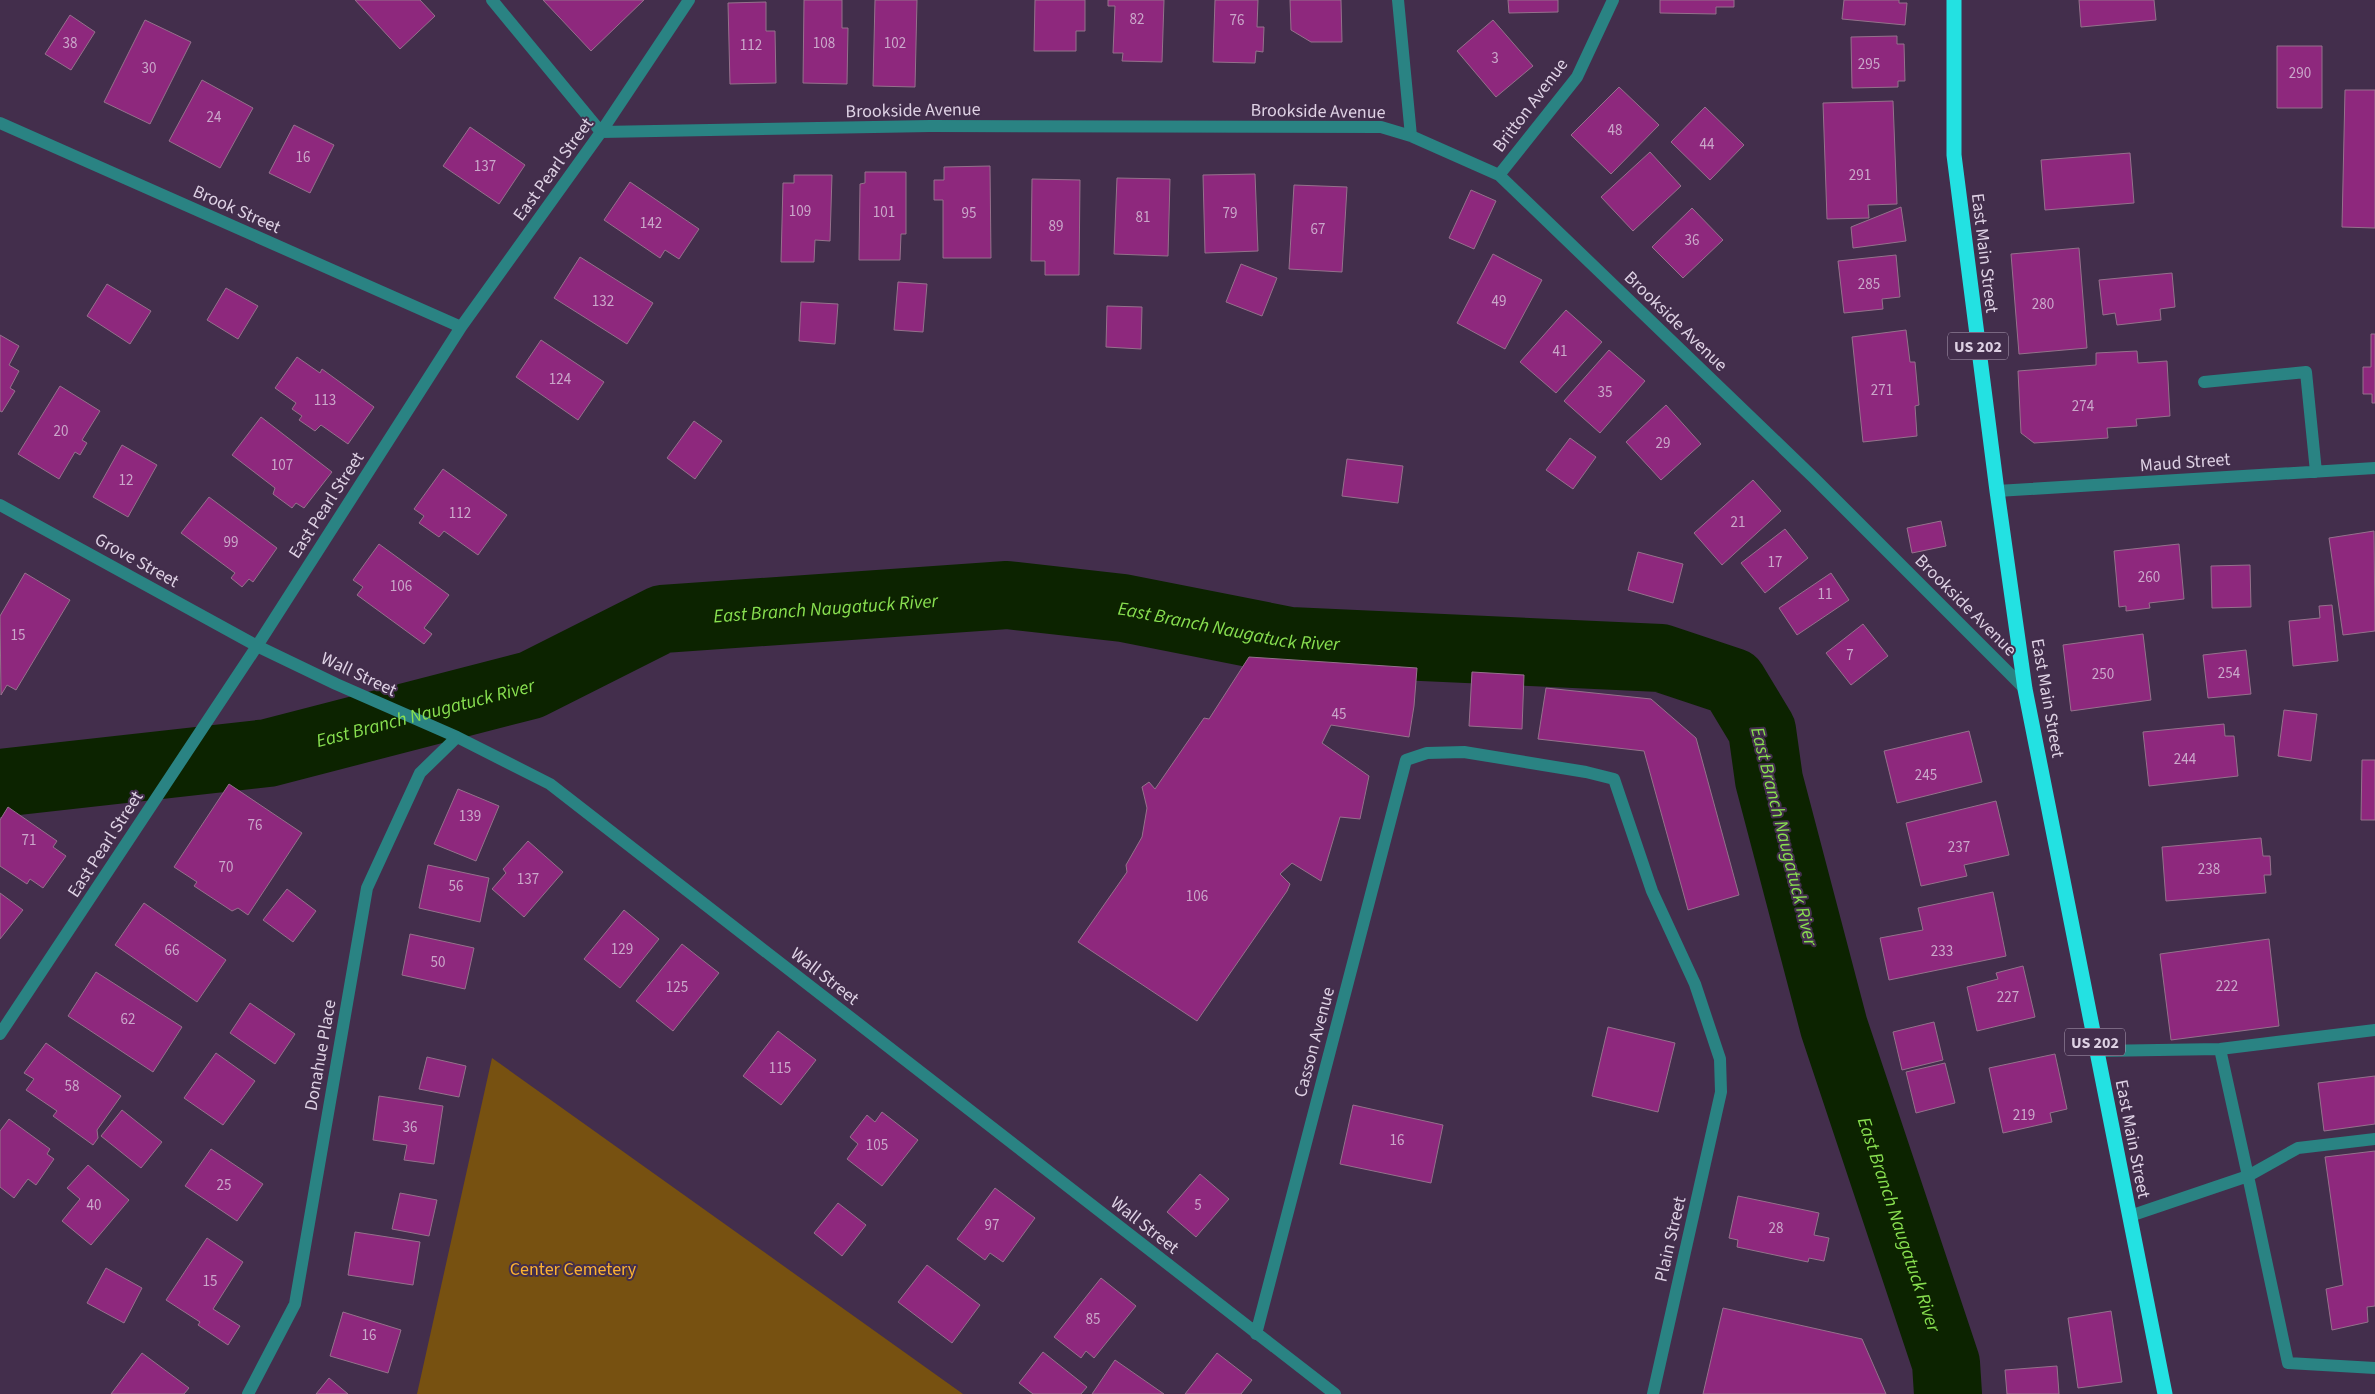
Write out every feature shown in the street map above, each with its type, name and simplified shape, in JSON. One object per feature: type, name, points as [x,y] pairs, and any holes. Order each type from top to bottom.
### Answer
[{"type":"highway","name":"East Main Street","points":[[1954,0],[1954,154],[1997,492],[2025,689],[2165,1394]]},
{"type":"street","points":[[492,0],[601,132]]},
{"type":"street","name":"East Pearl Street","points":[[0,1034],[257,646],[461,327],[601,132],[689,0]]},
{"type":"street","points":[[1398,0],[1411,136]]},
{"type":"street","name":"Britton Avenue","points":[[1499,175],[1577,77],[1613,0]]},
{"type":"street","name":"Brook Street","points":[[0,124],[461,327]]},
{"type":"street","name":"Brookside Avenue","points":[[601,132],[930,126],[1381,127],[1411,136],[1499,175],[1814,478],[2025,689]]},
{"type":"street","points":[[2204,382],[2306,372],[2316,472]]},
{"type":"street","name":"Maud Street","points":[[1997,492],[2375,468]]},
{"type":"street","name":"Grove Street","points":[[0,505],[257,646]]},
{"type":"street","name":"Wall Street","points":[[257,646],[336,684],[453,736],[550,784],[1335,1394]]},
{"type":"street","name":"Donahue Place","points":[[248,1394],[295,1304],[367,888],[420,773],[453,736]]},
{"type":"street","name":"Plain Street","points":[[1406,760],[1427,752],[1464,752],[1586,772],[1614,779],[1652,891],[1695,984],[1720,1059],[1721,1092],[1653,1394]]},
{"type":"street","name":"Casson Avenue","points":[[1256,1334],[1406,760]]},
{"type":"street","points":[[2096,1051],[2220,1049],[2375,1030]]},
{"type":"street","points":[[2220,1049],[2288,1363],[2375,1368]]},
{"type":"street","points":[[2130,1216],[2248,1176],[2298,1148],[2375,1139]]},
{"type":"green space","name":"Center Cemetery","points":[[492,1058],[963,1394],[417,1394]]},
{"type":"building","points":[[355,0],[420,0],[435,16],[400,49]]},
{"type":"building","points":[[543,0],[644,0],[591,51]]},
{"type":"building","points":[[804,0],[842,0],[842,28],[848,28],[847,84],[803,83]]},
{"type":"building","points":[[875,0],[917,0],[915,87],[873,86]]},
{"type":"building","points":[[1035,0],[1085,0],[1085,31],[1076,31],[1076,51],[1034,51]]},
{"type":"building","points":[[1108,0],[1164,0],[1162,62],[1122,61],[1123,53],[1113,53],[1115,6],[1108,6]]},
{"type":"building","points":[[1215,0],[1258,0],[1257,27],[1264,27],[1263,52],[1256,51],[1255,63],[1213,62]]},
{"type":"building","points":[[1290,0],[1341,0],[1342,42],[1311,42],[1291,30]]},
{"type":"building","points":[[1508,0],[1558,0],[1558,12],[1509,13]]},
{"type":"building","points":[[1660,0],[1734,0],[1734,7],[1716,7],[1716,14],[1660,13]]},
{"type":"building","points":[[1844,0],[1899,0],[1899,3],[1907,3],[1905,25],[1842,19]]},
{"type":"building","points":[[2079,0],[2154,0],[2156,20],[2081,27]]},
{"type":"building","points":[[766,2],[766,31],[775,31],[776,83],[730,84],[728,3]]},
{"type":"building","points":[[70,15],[95,32],[71,70],[45,54]]},
{"type":"building","points":[[145,20],[191,42],[150,124],[104,102]]},
{"type":"building","points":[[1493,20],[1533,66],[1496,97],[1457,51]]},
{"type":"building","points":[[1897,36],[1897,44],[1904,44],[1905,81],[1898,81],[1898,87],[1852,88],[1851,37]]},
{"type":"building","points":[[2277,46],[2322,46],[2322,108],[2277,108]]},
{"type":"building","points":[[202,80],[253,108],[220,168],[169,141]]},
{"type":"building","points":[[1619,87],[1659,125],[1611,174],[1571,135]]},
{"type":"building","points":[[2345,90],[2375,90],[2375,228],[2342,227]]},
{"type":"building","points":[[1893,101],[1897,204],[1868,205],[1869,218],[1827,219],[1823,103]]},
{"type":"building","points":[[1705,107],[1744,145],[1710,180],[1671,142]]},
{"type":"building","points":[[294,125],[334,145],[310,193],[269,173]]},
{"type":"building","points":[[470,127],[525,165],[499,204],[443,166]]},
{"type":"building","points":[[1650,152],[1681,186],[1633,231],[1601,197]]},
{"type":"building","points":[[2130,153],[2134,203],[2045,210],[2041,160]]},
{"type":"building","points":[[990,166],[991,258],[943,258],[943,200],[934,200],[934,180],[944,180],[944,167]]},
{"type":"building","points":[[865,172],[906,172],[906,234],[901,234],[900,260],[859,260],[860,184],[865,183]]},
{"type":"building","points":[[1255,174],[1258,251],[1205,253],[1203,175]]},
{"type":"building","points":[[794,175],[832,175],[830,241],[815,240],[814,262],[781,262],[783,183],[794,183]]},
{"type":"building","points":[[1117,178],[1170,179],[1168,256],[1114,254]]},
{"type":"building","points":[[1032,179],[1080,180],[1079,275],[1045,275],[1045,261],[1031,261]]},
{"type":"building","points":[[630,182],[699,229],[679,259],[665,250],[660,258],[604,220]]},
{"type":"building","points":[[1294,185],[1347,187],[1342,272],[1289,269]]},
{"type":"building","points":[[1471,190],[1496,201],[1474,249],[1449,238]]},
{"type":"building","points":[[1901,207],[1906,241],[1853,248],[1851,227]]},
{"type":"building","points":[[1692,208],[1723,240],[1683,278],[1652,247]]},
{"type":"building","points":[[2079,248],[2087,348],[2019,354],[2011,254]]},
{"type":"building","points":[[1493,254],[1542,280],[1505,349],[1457,323]]},
{"type":"building","points":[[1896,255],[1900,297],[1882,299],[1883,309],[1844,313],[1838,261]]},
{"type":"building","points":[[580,257],[653,303],[627,344],[554,298]]},
{"type":"building","points":[[1241,264],[1277,278],[1262,316],[1226,302]]},
{"type":"building","points":[[2172,273],[2175,307],[2160,309],[2161,320],[2117,325],[2115,313],[2103,315],[2099,280]]},
{"type":"building","points":[[898,282],[927,284],[923,332],[894,330]]},
{"type":"building","points":[[107,284],[151,311],[130,344],[87,316]]},
{"type":"building","points":[[226,288],[258,306],[238,339],[207,320]]},
{"type":"building","points":[[801,302],[838,304],[835,344],[799,341]]},
{"type":"building","points":[[1107,306],[1142,307],[1141,349],[1106,347]]},
{"type":"building","points":[[1566,310],[1602,342],[1556,393],[1520,362]]},
{"type":"building","points":[[1906,330],[1910,362],[1915,362],[1919,405],[1915,406],[1917,436],[1863,442],[1852,337]]},
{"type":"building","points":[[2371,334],[2375,334],[2375,403],[2372,403],[2372,394],[2363,394],[2363,367],[2371,367]]},
{"type":"building","points":[[0,335],[19,346],[9,365],[19,371],[10,388],[15,391],[2,412],[0,411]]},
{"type":"building","points":[[541,340],[604,382],[578,420],[516,377]]},
{"type":"building","points":[[1609,350],[1645,381],[1600,433],[1564,401]]},
{"type":"building","points":[[2137,351],[2138,363],[2167,361],[2170,416],[2136,419],[2137,426],[2107,428],[2108,438],[2034,443],[2021,433],[2018,371],[2096,365],[2096,353]]},
{"type":"building","points":[[297,357],[320,373],[322,369],[374,407],[348,444],[321,425],[315,431],[299,420],[302,416],[292,409],[296,403],[275,388]]},
{"type":"building","points":[[60,386],[100,411],[82,440],[87,443],[80,455],[75,452],[59,479],[18,454]]},
{"type":"building","points":[[1666,405],[1701,444],[1661,480],[1626,442]]},
{"type":"building","points":[[261,417],[332,472],[304,508],[296,503],[292,508],[273,494],[275,488],[232,455]]},
{"type":"building","points":[[694,421],[722,441],[695,479],[667,458]]},
{"type":"building","points":[[1570,438],[1596,457],[1573,489],[1546,470]]},
{"type":"building","points":[[122,445],[157,465],[128,517],[93,497]]},
{"type":"building","points":[[1347,459],[1403,466],[1398,503],[1342,496]]},
{"type":"building","points":[[443,469],[507,515],[478,555],[444,531],[439,537],[419,523],[424,516],[414,509]]},
{"type":"building","points":[[1753,480],[1781,511],[1722,565],[1694,533]]},
{"type":"building","points":[[209,497],[277,548],[253,582],[249,579],[242,587],[231,578],[235,573],[181,533]]},
{"type":"building","points":[[1941,521],[1946,546],[1912,553],[1907,528]]},
{"type":"building","points":[[1785,529],[1808,558],[1765,593],[1741,563]]},
{"type":"building","points":[[2374,531],[2375,631],[2343,635],[2329,538]]},
{"type":"building","points":[[379,544],[449,595],[424,628],[432,634],[424,644],[357,595],[363,587],[353,580]]},
{"type":"building","points":[[2179,544],[2184,599],[2149,603],[2150,608],[2126,611],[2126,606],[2119,607],[2114,551]]},
{"type":"building","points":[[1638,552],[1683,564],[1673,603],[1628,590]]},
{"type":"building","points":[[2250,565],[2251,607],[2212,608],[2211,566]]},
{"type":"building","points":[[25,573],[70,600],[16,690],[7,685],[1,695],[0,616]]},
{"type":"building","points":[[1831,573],[1849,600],[1797,635],[1779,608]]},
{"type":"building","points":[[2332,605],[2338,661],[2293,666],[2289,621],[2320,618],[2319,606]]},
{"type":"building","points":[[1863,624],[1888,656],[1851,685],[1826,653]]},
{"type":"building","points":[[2143,634],[2151,700],[2071,711],[2063,645]]},
{"type":"building","points":[[2246,650],[2251,694],[2208,698],[2203,655]]},
{"type":"building","points":[[1249,657],[1417,668],[1414,706],[1409,737],[1331,725],[1322,743],[1369,776],[1360,819],[1340,817],[1321,881],[1292,863],[1280,874],[1290,884],[1287,891],[1197,1021],[1078,942],[1127,872],[1126,865],[1142,837],[1147,808],[1142,787],[1149,782],[1155,789],[1204,718],[1209,719]]},
{"type":"building","points":[[1472,672],[1524,675],[1522,729],[1469,726]]},
{"type":"building","points":[[1546,688],[1651,699],[1696,738],[1739,895],[1688,910],[1644,751],[1538,739]]},
{"type":"building","points":[[2284,710],[2317,714],[2311,761],[2278,756]]},
{"type":"building","points":[[2224,724],[2225,736],[2234,736],[2238,776],[2149,786],[2143,732]]},
{"type":"building","points":[[1969,731],[1982,782],[1897,803],[1884,751]]},
{"type":"building","points":[[2362,760],[2375,760],[2375,820],[2361,820]]},
{"type":"building","points":[[229,784],[302,833],[248,915],[238,908],[232,911],[194,886],[197,882],[174,867]]},
{"type":"building","points":[[458,789],[499,806],[476,861],[434,844]]},
{"type":"building","points":[[1996,801],[2009,855],[1964,865],[1967,876],[1921,886],[1906,823]]},
{"type":"building","points":[[8,807],[57,841],[53,847],[66,856],[43,888],[30,879],[27,884],[0,866],[0,820]]},
{"type":"building","points":[[2261,838],[2263,856],[2270,856],[2271,875],[2264,875],[2266,893],[2166,901],[2162,847]]},
{"type":"building","points":[[528,841],[563,872],[524,917],[492,889],[506,873],[503,869]]},
{"type":"building","points":[[428,865],[489,878],[480,922],[419,908]]},
{"type":"building","points":[[287,889],[316,911],[293,942],[263,920]]},
{"type":"building","points":[[1993,892],[2006,956],[1889,980],[1880,938],[1923,930],[1918,908]]},
{"type":"building","points":[[0,893],[23,910],[0,939]]},
{"type":"building","points":[[144,903],[226,960],[197,1002],[115,945]]},
{"type":"building","points":[[624,910],[659,939],[620,988],[584,959]]},
{"type":"building","points":[[410,934],[474,948],[465,989],[402,975]]},
{"type":"building","points":[[2269,939],[2279,1026],[2171,1040],[2160,954]]},
{"type":"building","points":[[682,944],[719,973],[673,1031],[636,1001]]},
{"type":"building","points":[[2023,966],[2035,1017],[1977,1031],[1967,987],[1998,979],[1996,973]]},
{"type":"building","points":[[96,972],[182,1027],[153,1072],[68,1016]]},
{"type":"building","points":[[250,1003],[295,1034],[275,1064],[230,1033]]},
{"type":"building","points":[[1934,1022],[1943,1060],[1902,1070],[1893,1032]]},
{"type":"building","points":[[1608,1027],[1675,1043],[1658,1112],[1592,1096]]},
{"type":"building","points":[[778,1031],[816,1060],[781,1105],[743,1076]]},
{"type":"building","points":[[46,1043],[121,1096],[97,1130],[98,1138],[93,1145],[53,1116],[57,1111],[26,1090],[34,1079],[24,1073]]},
{"type":"building","points":[[216,1053],[255,1081],[223,1125],[184,1098]]},
{"type":"building","points":[[2055,1054],[2067,1109],[2050,1113],[2052,1122],[2003,1133],[1989,1068]]},
{"type":"building","points":[[427,1057],[466,1066],[459,1097],[419,1089]]},
{"type":"building","points":[[1945,1063],[1955,1103],[1916,1113],[1906,1072]]},
{"type":"building","points":[[2375,1076],[2375,1124],[2324,1131],[2318,1083]]},
{"type":"building","points":[[379,1096],[443,1106],[434,1164],[404,1160],[407,1145],[373,1140]]},
{"type":"building","points":[[1353,1105],[1443,1125],[1431,1183],[1340,1164]]},
{"type":"building","points":[[122,1110],[162,1142],[141,1168],[101,1136]]},
{"type":"building","points":[[882,1112],[918,1140],[882,1186],[847,1159],[858,1144],[850,1137],[867,1115],[875,1122]]},
{"type":"building","points":[[9,1119],[50,1149],[47,1154],[54,1159],[36,1185],[28,1179],[14,1198],[0,1187],[0,1131]]},
{"type":"building","points":[[211,1149],[263,1184],[237,1221],[185,1186]]},
{"type":"building","points":[[2375,1151],[2375,1306],[2367,1307],[2368,1322],[2332,1330],[2326,1289],[2343,1285],[2325,1157]]},
{"type":"building","points":[[88,1165],[129,1200],[91,1245],[62,1221],[80,1199],[67,1188]]},
{"type":"building","points":[[1200,1174],[1229,1199],[1196,1237],[1167,1212]]},
{"type":"building","points":[[995,1188],[1035,1218],[1003,1262],[990,1253],[985,1260],[957,1239]]},
{"type":"building","points":[[400,1193],[437,1200],[429,1236],[392,1229]]},
{"type":"building","points":[[1738,1196],[1819,1213],[1814,1235],[1829,1238],[1824,1261],[1809,1258],[1808,1262],[1737,1247],[1738,1240],[1729,1238]]},
{"type":"building","points":[[838,1203],[866,1225],[842,1256],[814,1233]]},
{"type":"building","points":[[355,1232],[420,1242],[413,1285],[348,1275]]},
{"type":"building","points":[[207,1238],[243,1262],[213,1309],[240,1326],[228,1345],[198,1325],[200,1322],[166,1300]]},
{"type":"building","points":[[927,1265],[980,1305],[952,1343],[898,1302]]},
{"type":"building","points":[[106,1268],[142,1288],[124,1323],[87,1303]]},
{"type":"building","points":[[1101,1278],[1136,1306],[1094,1358],[1086,1351],[1081,1358],[1054,1337]]},
{"type":"building","points":[[1723,1308],[1862,1339],[1886,1394],[1703,1394]]},
{"type":"building","points":[[2111,1311],[2122,1382],[2078,1388],[2068,1318]]},
{"type":"building","points":[[343,1312],[401,1330],[388,1373],[330,1356]]},
{"type":"building","points":[[1043,1352],[1087,1387],[1081,1394],[1033,1394],[1019,1383]]},
{"type":"building","points":[[142,1353],[189,1388],[184,1394],[111,1394]]},
{"type":"building","points":[[1217,1353],[1252,1380],[1241,1394],[1185,1394]]},
{"type":"building","points":[[1115,1360],[1164,1394],[1092,1394]]},
{"type":"building","points":[[2057,1366],[2059,1394],[2007,1394],[2005,1370]]},
{"type":"building","points":[[329,1378],[348,1394],[316,1394]]},
{"type":"waterway","name":"East Branch Naugatuck River","points":[[0,783],[268,753],[531,685],[662,619],[1007,595],[1123,608],[1290,641],[1661,658],[1733,682],[1762,730],[1769,780],[1834,1027],[1946,1363],[1948,1394]]}]
